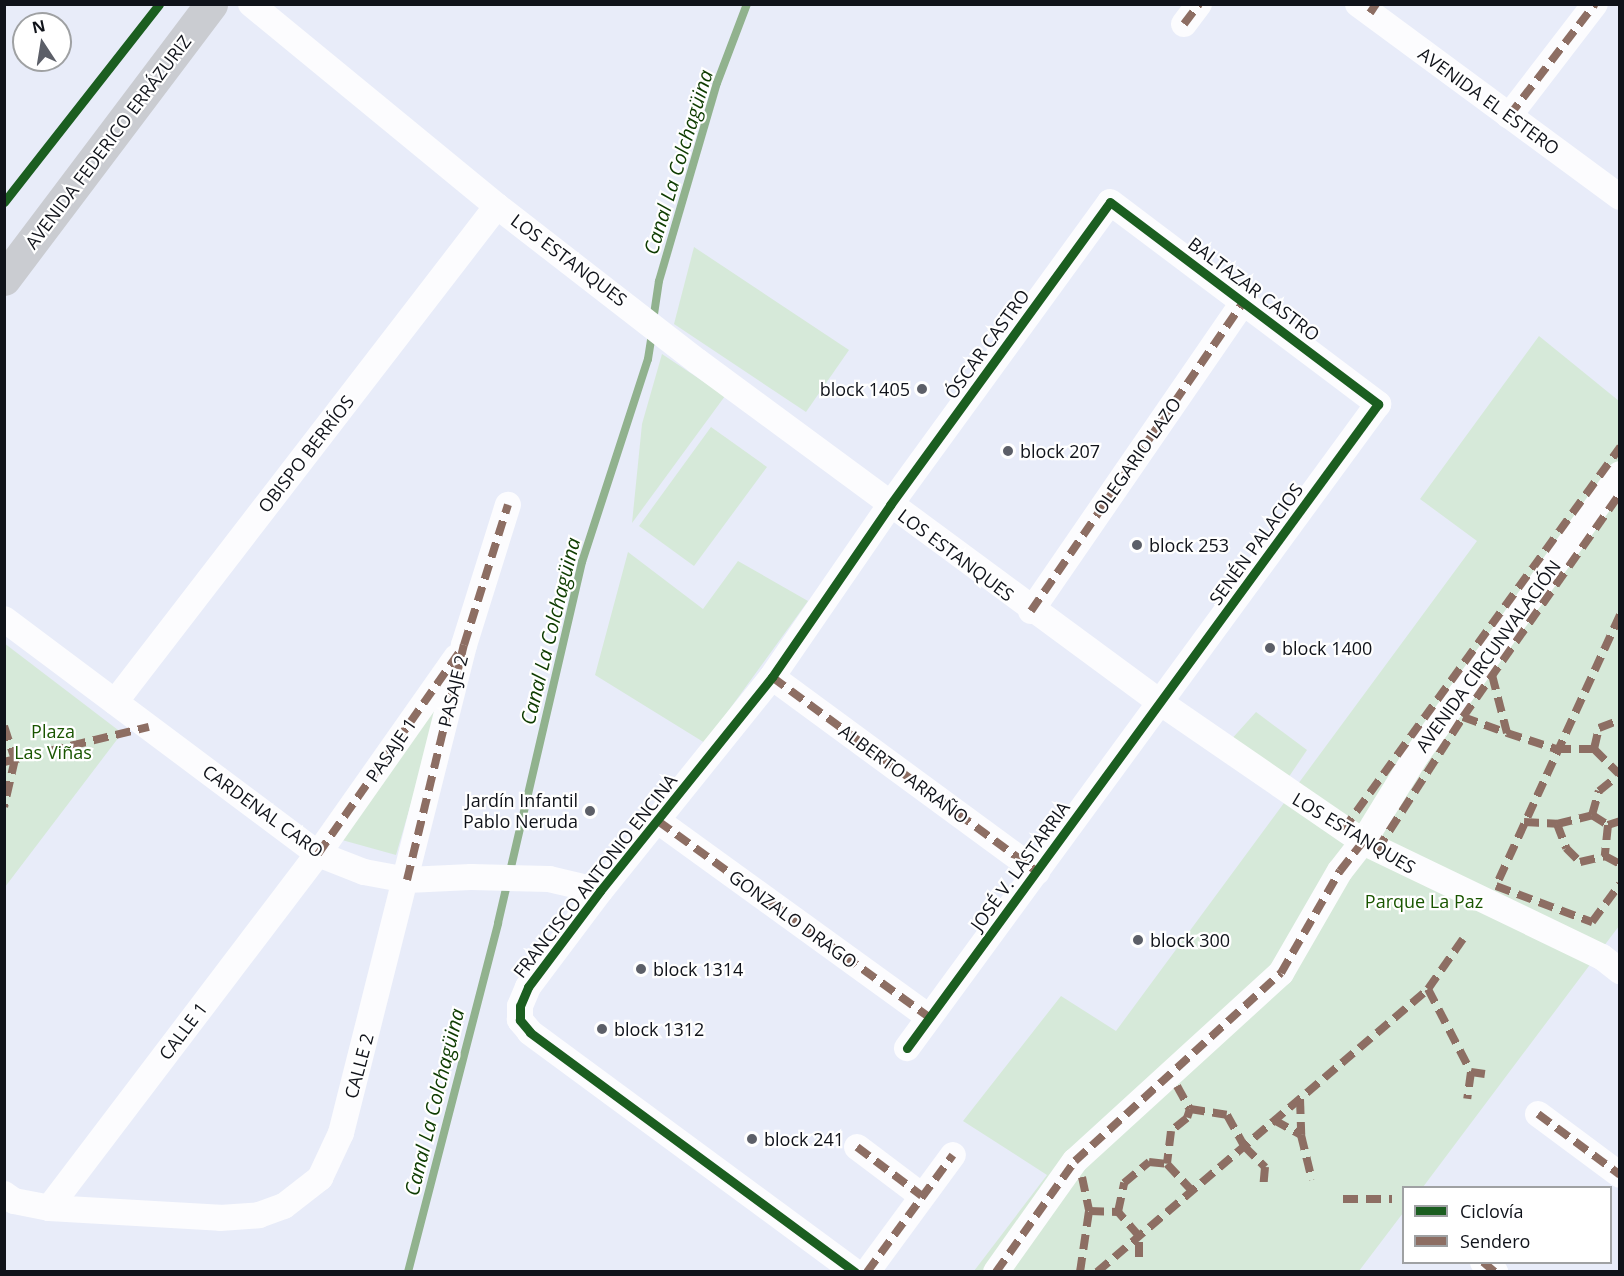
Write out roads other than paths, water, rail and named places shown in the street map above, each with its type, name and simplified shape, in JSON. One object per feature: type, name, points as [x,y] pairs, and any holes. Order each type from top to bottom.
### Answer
[{"type":"main road","name":"AVENIDA FEDERICO ERRÁZURIZ","points":[[4,279],[211,4]]},
{"type":"street","name":"LOS ESTANQUES","points":[[251,4],[497,206],[629,305],[697,361],[1030,611],[1363,842],[1602,957],[1620,971]]},
{"type":"street","points":[[1509,116],[1595,4]]},
{"type":"street","name":"AVENIDA EL ESTERO","points":[[1368,7],[1509,116],[1620,197]]},
{"type":"street","name":"BALTAZAR CASTRO","points":[[1110,202],[1378,404]]},
{"type":"street","name":"ÓSCAR CASTRO","points":[[890,506],[1110,202]]},
{"type":"street","name":"OBISPO BERRÍOS","points":[[115,702],[497,206]]},
{"type":"street","name":"OLEGARIO LAZO","points":[[1030,611],[1244,301]]},
{"type":"street","name":"SENÉN PALACIOS","points":[[1161,703],[1378,404]]},
{"type":"street","name":"AVENIDA CIRCUNVALACIÓN","points":[[996,1272],[1074,1161],[1281,973],[1340,870],[1363,842],[1416,756],[1620,474]]},
{"type":"street","name":"PASAJE 2","points":[[407,880],[464,645],[508,505]]},
{"type":"street","name":"FRANCISCO ANTONIO ENCINA","points":[[855,1272],[530,1032],[520,1020],[520,1006],[528,987],[600,891],[772,676],[890,506]]},
{"type":"street","name":"CARDENAL CARO","points":[[4,619],[318,854],[364,872],[407,880],[471,877],[549,879],[600,891]]},
{"type":"street","name":"PASAJE 1","points":[[318,854],[464,645]]},
{"type":"street","name":"ALBERTO ARRAÑO","points":[[772,676],[1036,872]]},
{"type":"street","name":"JOSÉ V. LASTARRIA","points":[[907,1048],[1161,703]]},
{"type":"street","name":"GONZALO DRAGO","points":[[658,821],[929,1017]]},
{"type":"street","name":"CALLE 1","points":[[49,1208],[318,854]]},
{"type":"street","name":"CALLE 2","points":[[49,1208],[179,1217],[259,1215],[284,1206],[320,1178],[341,1133],[407,880]]},
{"type":"street","points":[[1538,1114],[1620,1175]]},
{"type":"street","points":[[857,1147],[922,1197]]},
{"type":"street","points":[[867,1272],[953,1155]]},
{"type":"street","points":[[9,1197],[49,1208]]},
{"type":"waterway","name":"Canal La Colchagüina","points":[[653,321],[659,281],[717,83],[747,4]]},
{"type":"waterway","name":"Canal La Colchagüina","points":[[408,1272],[498,923],[582,562],[648,359],[652,333]]},
{"type":"place","name":"block 1405","points":[[922,389]]},
{"type":"place","name":"block 207","points":[[1008,451]]},
{"type":"place","name":"block 253","points":[[1137,545]]},
{"type":"place","name":"block 1400","points":[[1270,648]]},
{"type":"place","name":"Jardín Infantil Pablo Neruda","points":[[590,811]]},
{"type":"place","name":"block 300","points":[[1138,940]]},
{"type":"place","name":"block 1314","points":[[641,969]]},
{"type":"place","name":"block 1312","points":[[602,1029]]},
{"type":"place","name":"block 241","points":[[752,1139]]},
{"type":"park label","name":"Plaza Las Viñas","points":[[53,742]]},
{"type":"park label","name":"Parque La Paz","points":[[1424,901]]}]
